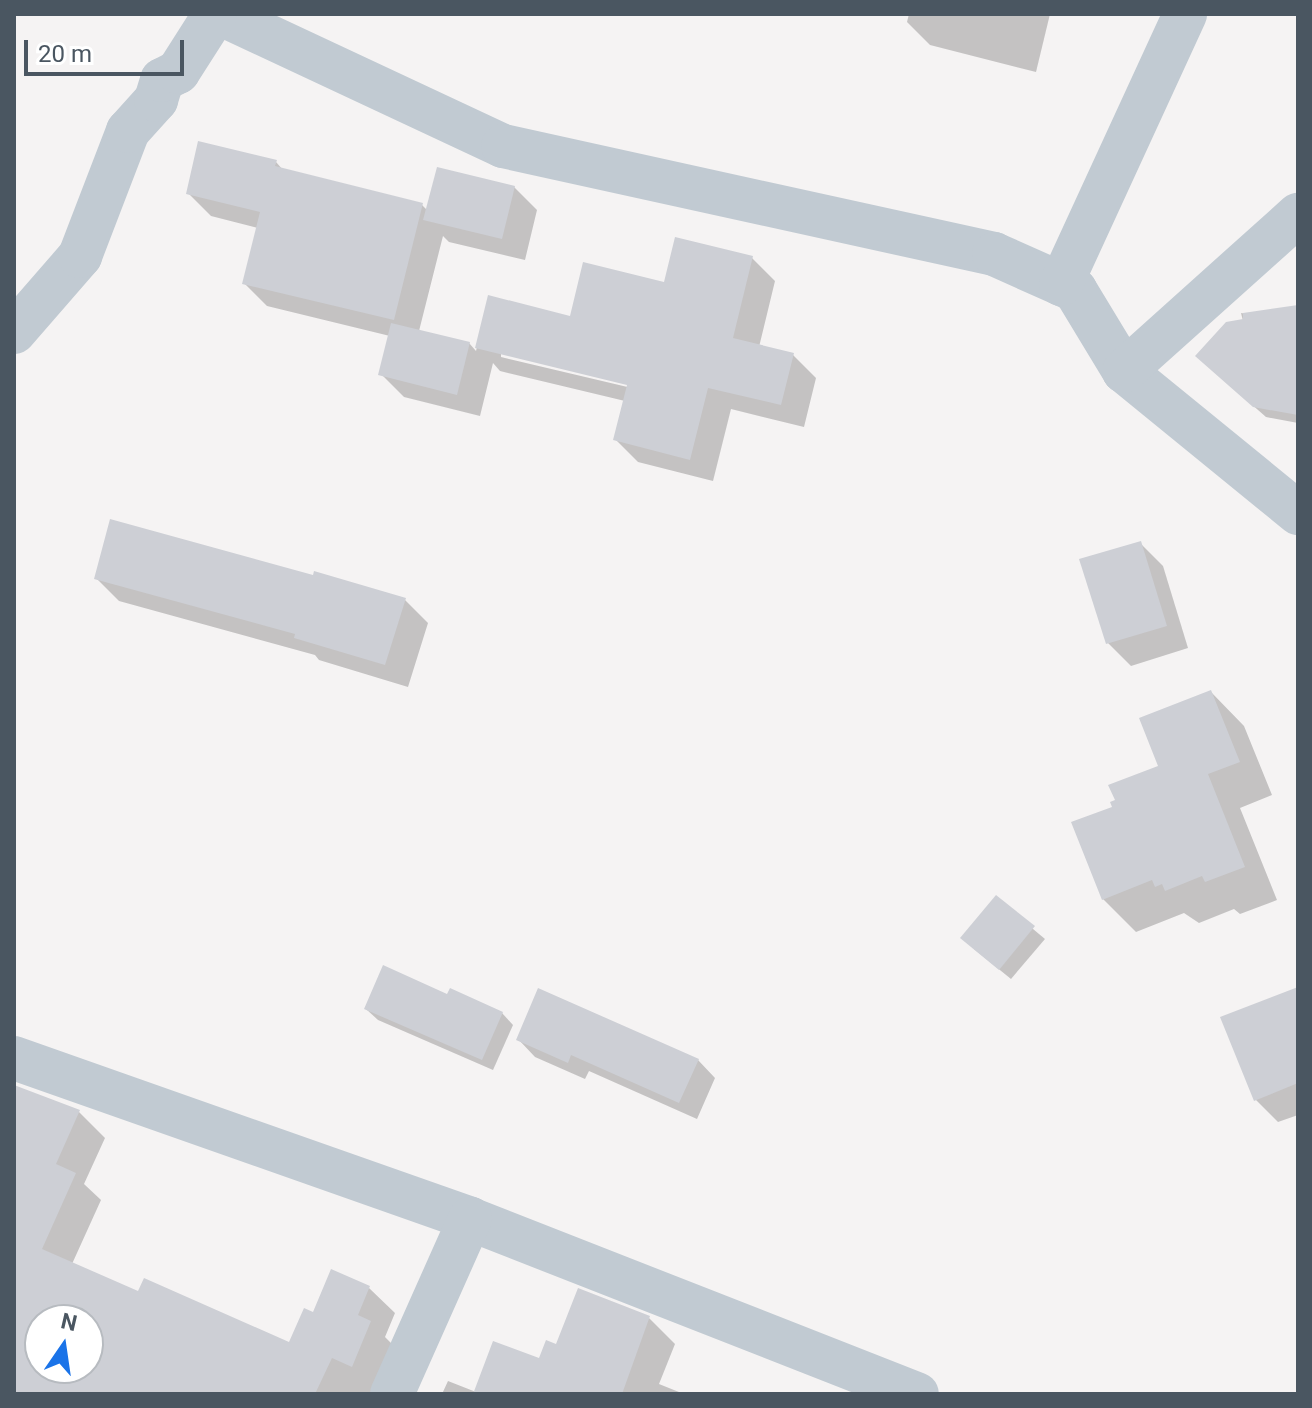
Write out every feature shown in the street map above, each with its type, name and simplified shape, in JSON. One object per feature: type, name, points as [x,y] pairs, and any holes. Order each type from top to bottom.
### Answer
[{"type":"street","points":[[14,332],[80,256],[128,131],[156,100],[162,80],[178,72],[215,14]]},
{"type":"street","points":[[221,14],[503,146],[994,254],[1075,290],[1124,371],[1298,513]]},
{"type":"street","points":[[1061,284],[1185,14]]},
{"type":"street","points":[[1124,371],[1298,215]]},
{"type":"street","points":[[14,1058],[470,1219],[917,1394]]},
{"type":"street","points":[[392,1394],[470,1219]]},
{"type":"building","points":[[198,141],[277,160],[275,166],[423,203],[394,320],[242,284],[260,212],[186,194]]},
{"type":"building","points":[[437,167],[515,186],[502,239],[423,220]]},
{"type":"building","points":[[675,237],[753,256],[733,338],[794,353],[781,405],[708,388],[690,460],[613,440],[627,385],[475,348],[488,295],[570,316],[583,262],[664,282]]},
{"type":"building","points":[[1298,305],[1298,415],[1253,407],[1195,356],[1226,322],[1243,319],[1243,313]]},
{"type":"building","points":[[391,323],[470,342],[457,395],[378,375]]},
{"type":"building","points":[[110,519],[406,598],[385,665],[294,638],[295,634],[94,579]]},
{"type":"building","points":[[1141,541],[1167,626],[1106,644],[1079,559]]},
{"type":"building","points":[[1211,690],[1240,762],[1208,774],[1245,867],[1205,882],[1202,876],[1165,891],[1162,884],[1155,887],[1152,880],[1102,900],[1071,822],[1112,807],[1110,802],[1115,800],[1108,785],[1158,766],[1139,718]]},
{"type":"building","points":[[996,895],[1035,926],[999,970],[960,938]]},
{"type":"building","points":[[383,965],[447,994],[450,988],[503,1012],[482,1060],[364,1009]]},
{"type":"building","points":[[1298,987],[1298,1083],[1254,1101],[1220,1017]]},
{"type":"building","points":[[538,988],[699,1059],[679,1103],[571,1055],[568,1063],[516,1040]]},
{"type":"building","points":[[14,1085],[80,1110],[56,1164],[76,1173],[42,1249],[138,1291],[144,1278],[289,1342],[304,1308],[313,1312],[331,1269],[370,1286],[358,1315],[371,1321],[352,1367],[332,1358],[315,1394],[14,1394]]},
{"type":"building","points":[[578,1288],[650,1316],[622,1394],[473,1394],[493,1341],[539,1358],[546,1340],[556,1344]]}]
